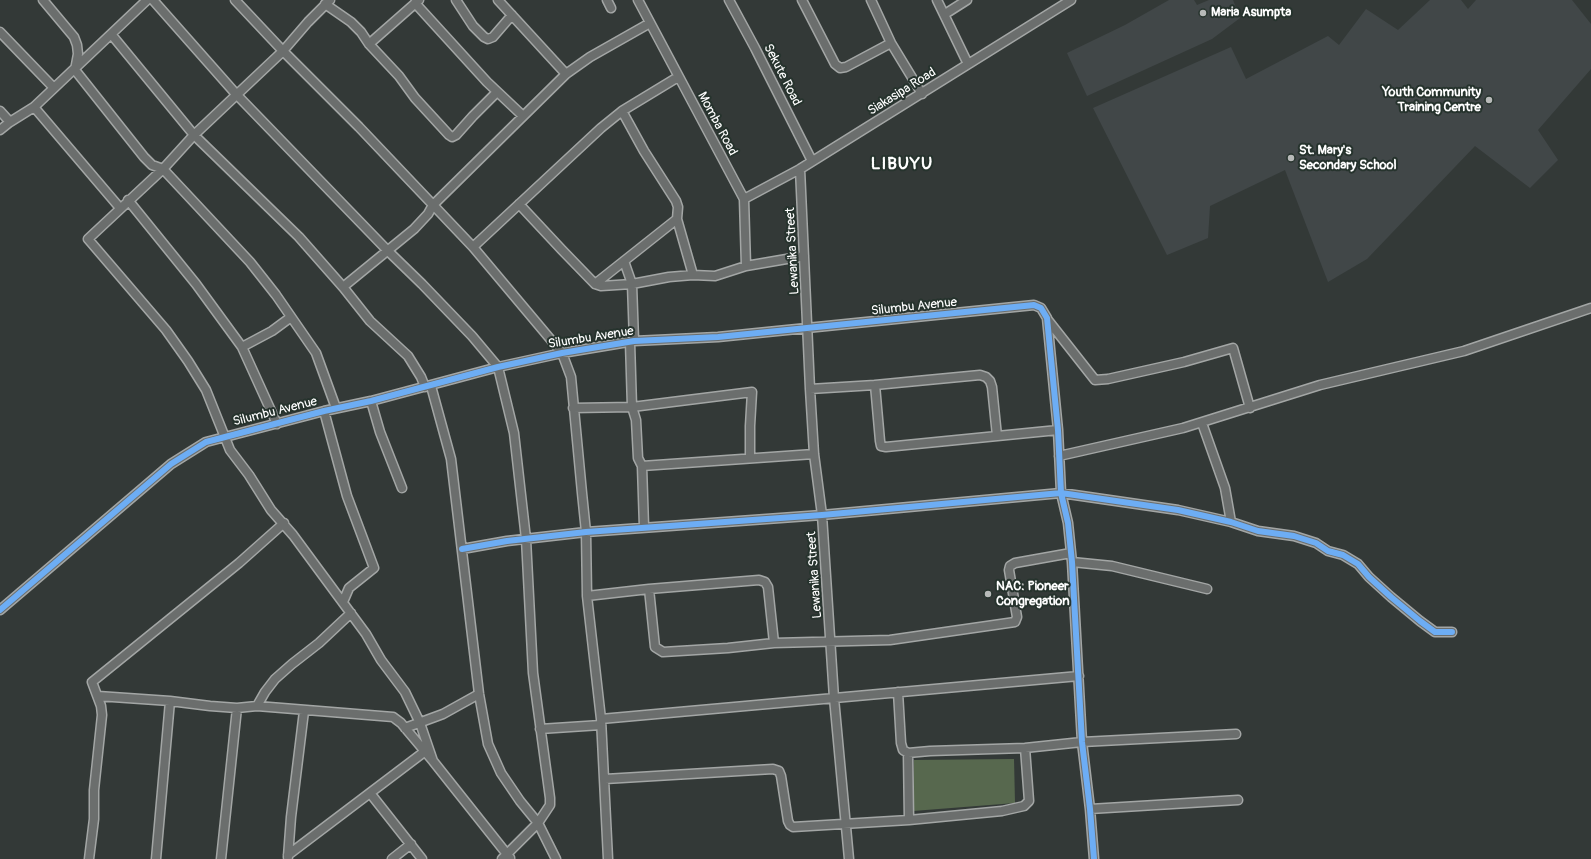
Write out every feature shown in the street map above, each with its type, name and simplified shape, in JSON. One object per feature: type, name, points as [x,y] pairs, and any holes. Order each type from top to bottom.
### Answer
[{"type":"street","points":[[43,0],[74,37],[78,54],[75,70],[144,158],[152,165],[163,169],[250,262],[276,295],[316,352],[336,408]]},
{"type":"street","points":[[0,130],[34,107],[75,70],[147,0]]},
{"type":"street","points":[[153,0],[236,94],[388,251],[422,284],[467,331],[498,367],[514,433],[526,539],[530,635],[550,804],[538,823],[506,858],[433,761],[427,750],[420,723],[405,692],[382,660],[366,634],[284,523],[271,510],[249,475],[230,450],[206,390],[188,361],[166,330],[88,239],[128,200],[163,169],[194,135],[236,94],[283,51],[308,22],[328,2],[361,32],[369,44],[392,68],[415,98],[452,137],[456,135],[497,92]]},
{"type":"street","points":[[456,0],[473,26],[488,39],[493,37],[512,15]]},
{"type":"street","points":[[498,0],[566,74]]},
{"type":"street","points":[[607,0],[611,8]]},
{"type":"street","name":"Momba Road","points":[[638,0],[744,199],[746,266]]},
{"type":"street","name":"Sekute Road","points":[[729,0],[812,161]]},
{"type":"street","points":[[802,0],[836,64],[840,68],[846,67],[891,43]]},
{"type":"street","points":[[871,0],[891,43],[922,94]]},
{"type":"street","points":[[937,0],[968,64]]},
{"type":"street","points":[[944,14],[967,0]]},
{"type":"street","name":"Siakasipa Road","points":[[744,199],[800,169],[1071,0]]},
{"type":"street","points":[[239,1],[283,51],[360,127],[473,247],[562,353],[571,378],[586,532],[587,596],[601,722],[608,859]]},
{"type":"street","points":[[369,44],[417,2],[497,92],[524,116]]},
{"type":"street","points":[[342,287],[414,229],[428,214],[433,205],[566,74],[590,57],[650,23]]},
{"type":"street","points":[[0,32],[54,88]]},
{"type":"street","points":[[111,34],[194,135],[299,237],[370,321],[408,356],[428,386],[451,459],[479,694],[488,744],[494,759],[520,801],[538,823],[556,859]]},
{"type":"street","points":[[473,247],[601,128],[622,111],[678,77]]},
{"type":"street","points":[[34,107],[120,208]]},
{"type":"street","points":[[0,111],[10,122]]},
{"type":"street","points":[[622,111],[644,151],[676,201],[678,207],[677,219],[693,275]]},
{"type":"street","name":"Lewanika Street","points":[[800,169],[814,454],[822,515],[834,698],[849,859]]},
{"type":"street","points":[[128,200],[196,284],[242,347],[277,424]]},
{"type":"street","points":[[519,204],[595,284],[607,287],[669,277],[693,275],[715,276],[746,266],[804,256]]},
{"type":"street","points":[[595,284],[677,219]]},
{"type":"street","points":[[624,261],[632,284],[632,407],[636,420],[638,458],[642,466],[644,528]]},
{"type":"street","name":"Silumbu Avenue","points":[[0,610],[171,464],[206,442],[225,436],[336,408],[371,401],[498,367],[562,353],[632,342],[718,337],[808,329],[1034,305],[1041,308],[1047,318]]},
{"type":"street","points":[[1059,456],[1202,423],[1320,385],[1464,351],[1591,308]]},
{"type":"street","points":[[242,347],[272,331],[291,317]]},
{"type":"street","points":[[1047,318],[1094,380],[1108,379],[1184,362],[1233,348],[1250,408]]},
{"type":"street","points":[[1047,318],[1058,430],[1062,493],[1068,523],[1072,562],[1082,742],[1094,859]]},
{"type":"street","points":[[810,389],[876,385],[980,375],[986,377],[992,388],[997,436]]},
{"type":"street","points":[[876,385],[881,446],[886,447],[1058,430]]},
{"type":"street","points":[[573,408],[632,407],[752,392],[750,458]]},
{"type":"street","points":[[371,401],[380,432],[402,488]]},
{"type":"street","points":[[324,411],[347,496],[374,568],[349,588],[343,602]]},
{"type":"street","points":[[1202,423],[1224,488],[1231,522]]},
{"type":"street","points":[[642,466],[814,454]]},
{"type":"street","points":[[462,549],[526,539],[586,532],[822,515],[1062,493],[1178,510],[1231,522],[1258,531],[1294,536],[1316,543],[1328,551],[1343,555],[1358,564],[1369,577],[1435,632],[1452,632]]},
{"type":"street","points":[[89,859],[94,819],[94,790],[102,715],[98,696],[92,682],[239,562],[284,523]]},
{"type":"street","points":[[648,589],[655,647],[659,651],[663,652],[830,640],[890,640],[1015,622],[1017,617],[1009,570],[1010,566],[1020,562],[1071,553]]},
{"type":"street","points":[[1072,562],[1112,566],[1207,589]]},
{"type":"street","points":[[587,596],[648,589],[759,580],[765,582],[768,587],[774,643]]},
{"type":"street","points":[[257,706],[265,692],[275,680],[292,664],[320,643],[351,613]]},
{"type":"street","points":[[540,729],[834,698],[1079,676]]},
{"type":"street","points":[[898,692],[903,750],[908,753],[1025,748],[1082,742],[1236,734]]},
{"type":"street","points":[[405,728],[443,714],[479,694]]},
{"type":"street","points":[[98,696],[170,701],[237,708],[257,706],[393,717],[427,750]]},
{"type":"street","points":[[156,859],[170,701]]},
{"type":"street","points":[[221,859],[237,708]]},
{"type":"street","points":[[288,857],[291,817],[304,711]]},
{"type":"street","points":[[605,779],[773,770],[779,772],[781,776],[790,825],[793,827],[909,820],[1002,811],[1024,806],[1029,801],[1025,748]]},
{"type":"street","points":[[288,857],[427,750]]},
{"type":"street","points":[[908,753],[909,820]]},
{"type":"street","points":[[370,793],[422,859]]},
{"type":"street","points":[[1090,809],[1238,800]]},
{"type":"street","points":[[392,859],[411,844]]},
{"type":"shaded area","points":[[1169,0],[1194,0],[1197,5],[1209,0],[1233,0],[1240,18],[1212,39],[1087,96],[1067,53],[1125,25]]},
{"type":"shaded area","name":"St. Mary's Secondary School","points":[[1430,0],[1461,0],[1468,9],[1476,0],[1572,0],[1591,24],[1591,69],[1538,130],[1558,160],[1530,188],[1475,146],[1367,259],[1328,282],[1285,170],[1210,206],[1208,238],[1167,255],[1093,108],[1231,47],[1246,79],[1328,36],[1339,45],[1366,9],[1398,30]]},
{"type":"green space","points":[[1014,759],[1015,803],[913,811],[914,760]]},
{"type":"cycle path","points":[[0,610],[171,464],[206,442],[324,411],[371,401],[498,367],[562,353],[634,341],[718,337],[1034,305],[1041,308],[1047,318],[1058,430],[1061,493],[1068,523],[1072,562],[1082,742],[1094,859]]},
{"type":"cycle path","points":[[462,549],[507,541],[586,532],[822,515],[1061,493],[1178,510],[1231,522],[1258,531],[1294,536],[1316,543],[1328,551],[1343,555],[1358,564],[1369,577],[1391,597],[1435,632],[1452,632]]},
{"type":"place","name":"Maria Asumpta","points":[[1203,13]]},
{"type":"place","name":"Youth Community Training Centre","points":[[1489,100]]},
{"type":"place","name":"St. Mary's Secondary School","points":[[1291,158]]},
{"type":"place","name":"NAC: Pioneer Congregation","points":[[988,594]]},
{"type":"district","name":"LIBUYU","points":[[902,165]]}]
